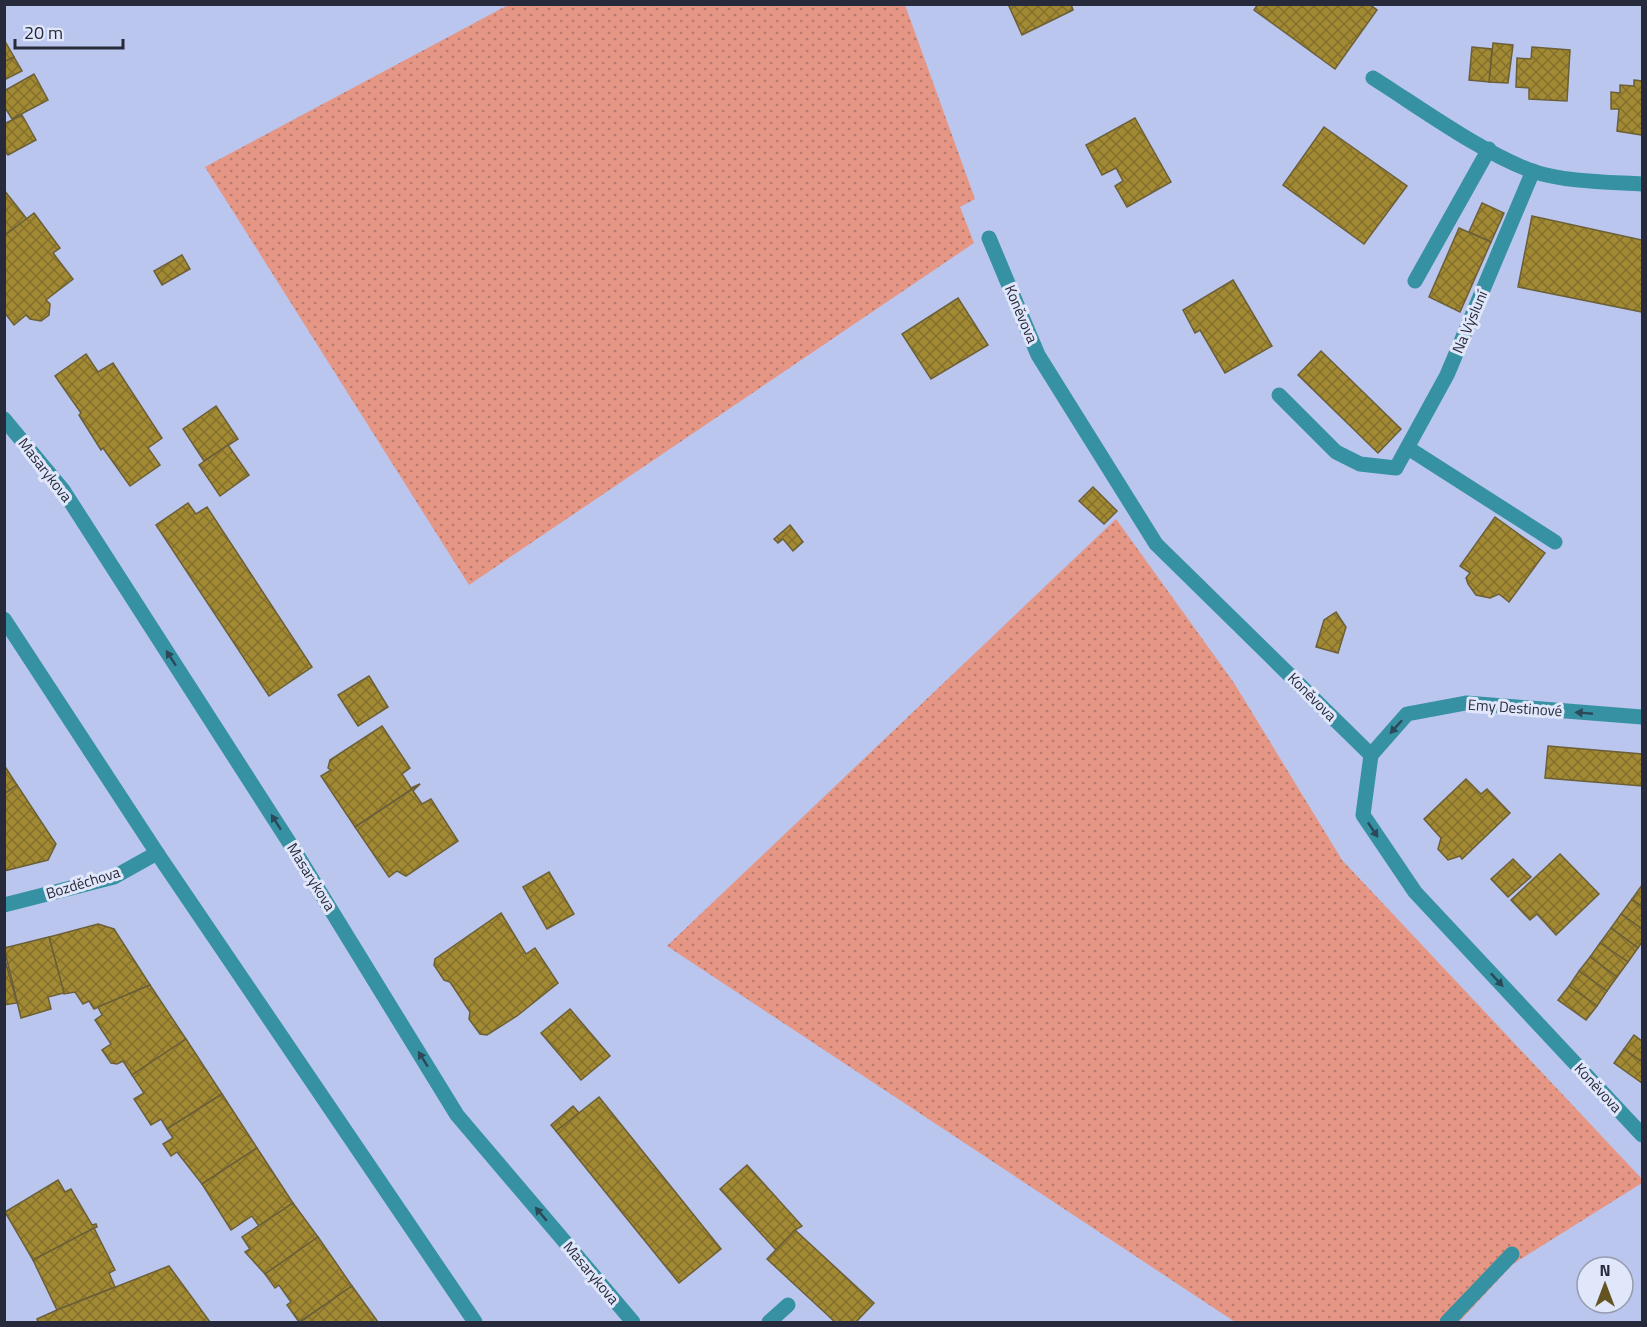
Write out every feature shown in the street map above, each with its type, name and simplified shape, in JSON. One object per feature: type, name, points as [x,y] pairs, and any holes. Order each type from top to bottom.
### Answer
[{"type":"street","points":[[1372,78],[1489,149],[1533,171],[1591,181],[1642,184]]},
{"type":"street","points":[[1415,281],[1489,149]]},
{"type":"street","name":"Na Výsluní","points":[[1279,395],[1336,452],[1360,464],[1396,468],[1447,375],[1533,171]]},
{"type":"street","name":"Koněvova","points":[[989,238],[1038,355],[1156,544],[1371,755],[1363,815],[1414,892],[1642,1135]]},
{"type":"street","name":"Masarykova","points":[[4,419],[63,490],[292,847],[457,1116],[633,1323]]},
{"type":"street","points":[[1408,448],[1555,542]]},
{"type":"street","points":[[4,620],[157,852],[475,1323]]},
{"type":"street","name":"Emy Destinové","points":[[1371,755],[1407,714],[1466,703],[1642,717]]},
{"type":"street","name":"Bozděchova","points":[[4,905],[114,877],[157,852]]},
{"type":"street","points":[[1447,1323],[1512,1254]]},
{"type":"street","points":[[770,1323],[788,1305]]},
{"type":"shaded area","points":[[510,4],[905,5],[975,199],[960,207],[974,243],[469,585],[205,167]]},
{"type":"shaded area","points":[[1116,519],[1234,683],[1342,860],[1642,1179],[1642,1183],[1513,1264],[1459,1322],[1235,1322],[667,946]]},
{"type":"building","points":[[1008,4],[1071,4],[1073,10],[1022,35]]},
{"type":"building","points":[[1258,4],[1369,4],[1377,10],[1335,69],[1254,10]]},
{"type":"building","points":[[6,43],[14,57],[4,62],[4,44]]},
{"type":"building","points":[[1493,43],[1513,45],[1508,83],[1489,82]]},
{"type":"building","points":[[1472,47],[1492,49],[1489,82],[1469,80]]},
{"type":"building","points":[[1532,47],[1570,50],[1567,101],[1529,99],[1529,88],[1516,87],[1517,58],[1531,59]]},
{"type":"building","points":[[14,57],[22,71],[4,80],[4,62]]},
{"type":"building","points":[[34,74],[48,100],[12,119],[4,106],[4,91]]},
{"type":"building","points":[[1634,80],[1642,81],[1642,135],[1617,131],[1619,109],[1611,109],[1611,92],[1620,93],[1620,85],[1634,86]]},
{"type":"building","points":[[22,115],[36,140],[8,155],[4,150],[4,124]]},
{"type":"building","points":[[1135,118],[1171,182],[1127,207],[1115,186],[1123,181],[1116,168],[1102,175],[1086,145]]},
{"type":"building","points":[[1324,127],[1407,186],[1364,244],[1283,185]]},
{"type":"building","points":[[4,190],[27,219],[4,236]]},
{"type":"building","points":[[1482,203],[1504,213],[1491,242],[1469,232]]},
{"type":"building","points":[[34,213],[60,248],[53,253],[73,279],[46,300],[50,304],[49,315],[41,321],[30,319],[26,315],[14,325],[4,312],[4,236]]},
{"type":"building","points":[[1532,216],[1642,240],[1642,312],[1518,287]]},
{"type":"building","points":[[1459,228],[1491,242],[1460,312],[1429,297]]},
{"type":"building","points":[[182,255],[190,269],[162,285],[154,271]]},
{"type":"building","points":[[1233,280],[1272,346],[1225,373],[1200,330],[1195,333],[1183,310]]},
{"type":"building","points":[[958,298],[988,345],[931,379],[902,334]]},
{"type":"building","points":[[1321,351],[1401,429],[1378,453],[1298,375]]},
{"type":"building","points":[[86,354],[98,372],[113,363],[162,438],[148,448],[160,465],[130,486],[103,448],[101,450],[79,415],[81,413],[55,376]]},
{"type":"building","points":[[216,406],[238,439],[204,461],[183,429]]},
{"type":"building","points":[[228,445],[249,475],[220,496],[199,465]]},
{"type":"building","points":[[1093,487],[1117,511],[1104,524],[1079,501]]},
{"type":"building","points":[[188,503],[196,514],[207,507],[312,667],[269,696],[156,525]]},
{"type":"building","points":[[1495,517],[1545,553],[1509,602],[1499,594],[1490,598],[1476,595],[1466,578],[1470,573],[1460,566]]},
{"type":"building","points":[[790,525],[803,542],[793,551],[783,539],[778,543],[774,539]]},
{"type":"building","points":[[1336,612],[1346,627],[1338,653],[1316,647],[1324,620]]},
{"type":"building","points":[[369,676],[388,707],[358,726],[338,695]]},
{"type":"building","points":[[382,726],[410,768],[402,774],[411,788],[420,784],[355,827],[321,776],[331,770],[328,768],[330,760]]},
{"type":"building","points":[[1548,746],[1642,754],[1642,786],[1545,778]]},
{"type":"building","points":[[4,765],[17,785],[4,794]]},
{"type":"building","points":[[1466,779],[1481,794],[1487,789],[1510,813],[1462,859],[1460,856],[1448,860],[1438,849],[1441,838],[1424,819]]},
{"type":"building","points":[[420,784],[413,791],[422,804],[431,799],[458,841],[406,876],[397,871],[389,877],[355,827]]},
{"type":"building","points":[[17,785],[56,844],[48,860],[4,871],[4,794]]},
{"type":"building","points":[[1560,854],[1599,894],[1556,935],[1537,914],[1530,920],[1511,900]]},
{"type":"building","points":[[1513,859],[1531,877],[1508,897],[1491,879]]},
{"type":"building","points":[[549,872],[574,914],[547,929],[523,887]]},
{"type":"building","points":[[1642,885],[1642,907],[1632,899]]},
{"type":"building","points":[[1632,899],[1642,907],[1642,929],[1621,914]]},
{"type":"building","points":[[501,913],[526,954],[535,948],[558,983],[517,1016],[487,1035],[480,1034],[469,1019],[470,1012],[450,982],[444,980],[434,965],[435,959]]},
{"type":"building","points":[[1621,914],[1642,929],[1642,942],[1638,948],[1611,928]]},
{"type":"building","points":[[98,924],[114,929],[150,985],[94,1009],[89,1001],[83,1004],[75,992],[64,994],[49,937]]},
{"type":"building","points":[[1611,928],[1638,948],[1628,962],[1600,943]]},
{"type":"building","points":[[49,937],[64,993],[48,997],[51,1009],[21,1018],[4,948]]},
{"type":"building","points":[[1600,943],[1628,962],[1617,977],[1590,957]]},
{"type":"building","points":[[4,956],[17,1003],[4,1005]]},
{"type":"building","points":[[1590,957],[1617,977],[1607,991],[1579,971]]},
{"type":"building","points":[[1579,971],[1607,991],[1597,1006],[1569,986]]},
{"type":"building","points":[[150,985],[186,1039],[132,1075],[123,1061],[117,1064],[111,1063],[102,1050],[111,1044],[95,1020],[102,1015],[98,1007]]},
{"type":"building","points":[[1569,986],[1597,1006],[1586,1020],[1558,1000]]},
{"type":"building","points":[[570,1009],[610,1056],[581,1080],[541,1033]]},
{"type":"building","points":[[1634,1035],[1642,1041],[1642,1062],[1624,1049]]},
{"type":"building","points":[[186,1039],[222,1094],[167,1129],[161,1119],[151,1125],[134,1099],[144,1093],[132,1075]]},
{"type":"building","points":[[1624,1049],[1642,1062],[1642,1083],[1614,1063]]},
{"type":"building","points":[[222,1094],[257,1148],[202,1184],[177,1152],[171,1156],[163,1144],[173,1138],[167,1129]]},
{"type":"building","points":[[599,1097],[721,1249],[679,1283],[556,1131]]},
{"type":"building","points":[[573,1106],[579,1113],[556,1131],[551,1125]]},
{"type":"building","points":[[257,1148],[293,1203],[259,1226],[252,1216],[231,1230],[202,1184]]},
{"type":"building","points":[[747,1165],[802,1226],[795,1230],[776,1250],[720,1189]]},
{"type":"building","points":[[58,1180],[65,1192],[71,1189],[92,1225],[96,1224],[97,1227],[33,1260],[5,1212]]},
{"type":"building","points":[[293,1203],[318,1237],[265,1274],[245,1252],[250,1249],[242,1237]]},
{"type":"building","points":[[94,1228],[115,1270],[109,1273],[115,1287],[57,1310],[33,1260]]},
{"type":"building","points":[[795,1230],[874,1303],[856,1322],[835,1322],[767,1259]]},
{"type":"building","points":[[318,1237],[352,1286],[299,1322],[287,1305],[291,1302],[279,1285],[275,1288],[265,1274]]},
{"type":"building","points":[[169,1266],[210,1322],[38,1322],[37,1319],[57,1310]]},
{"type":"building","points":[[352,1286],[378,1322],[302,1321]]}]
